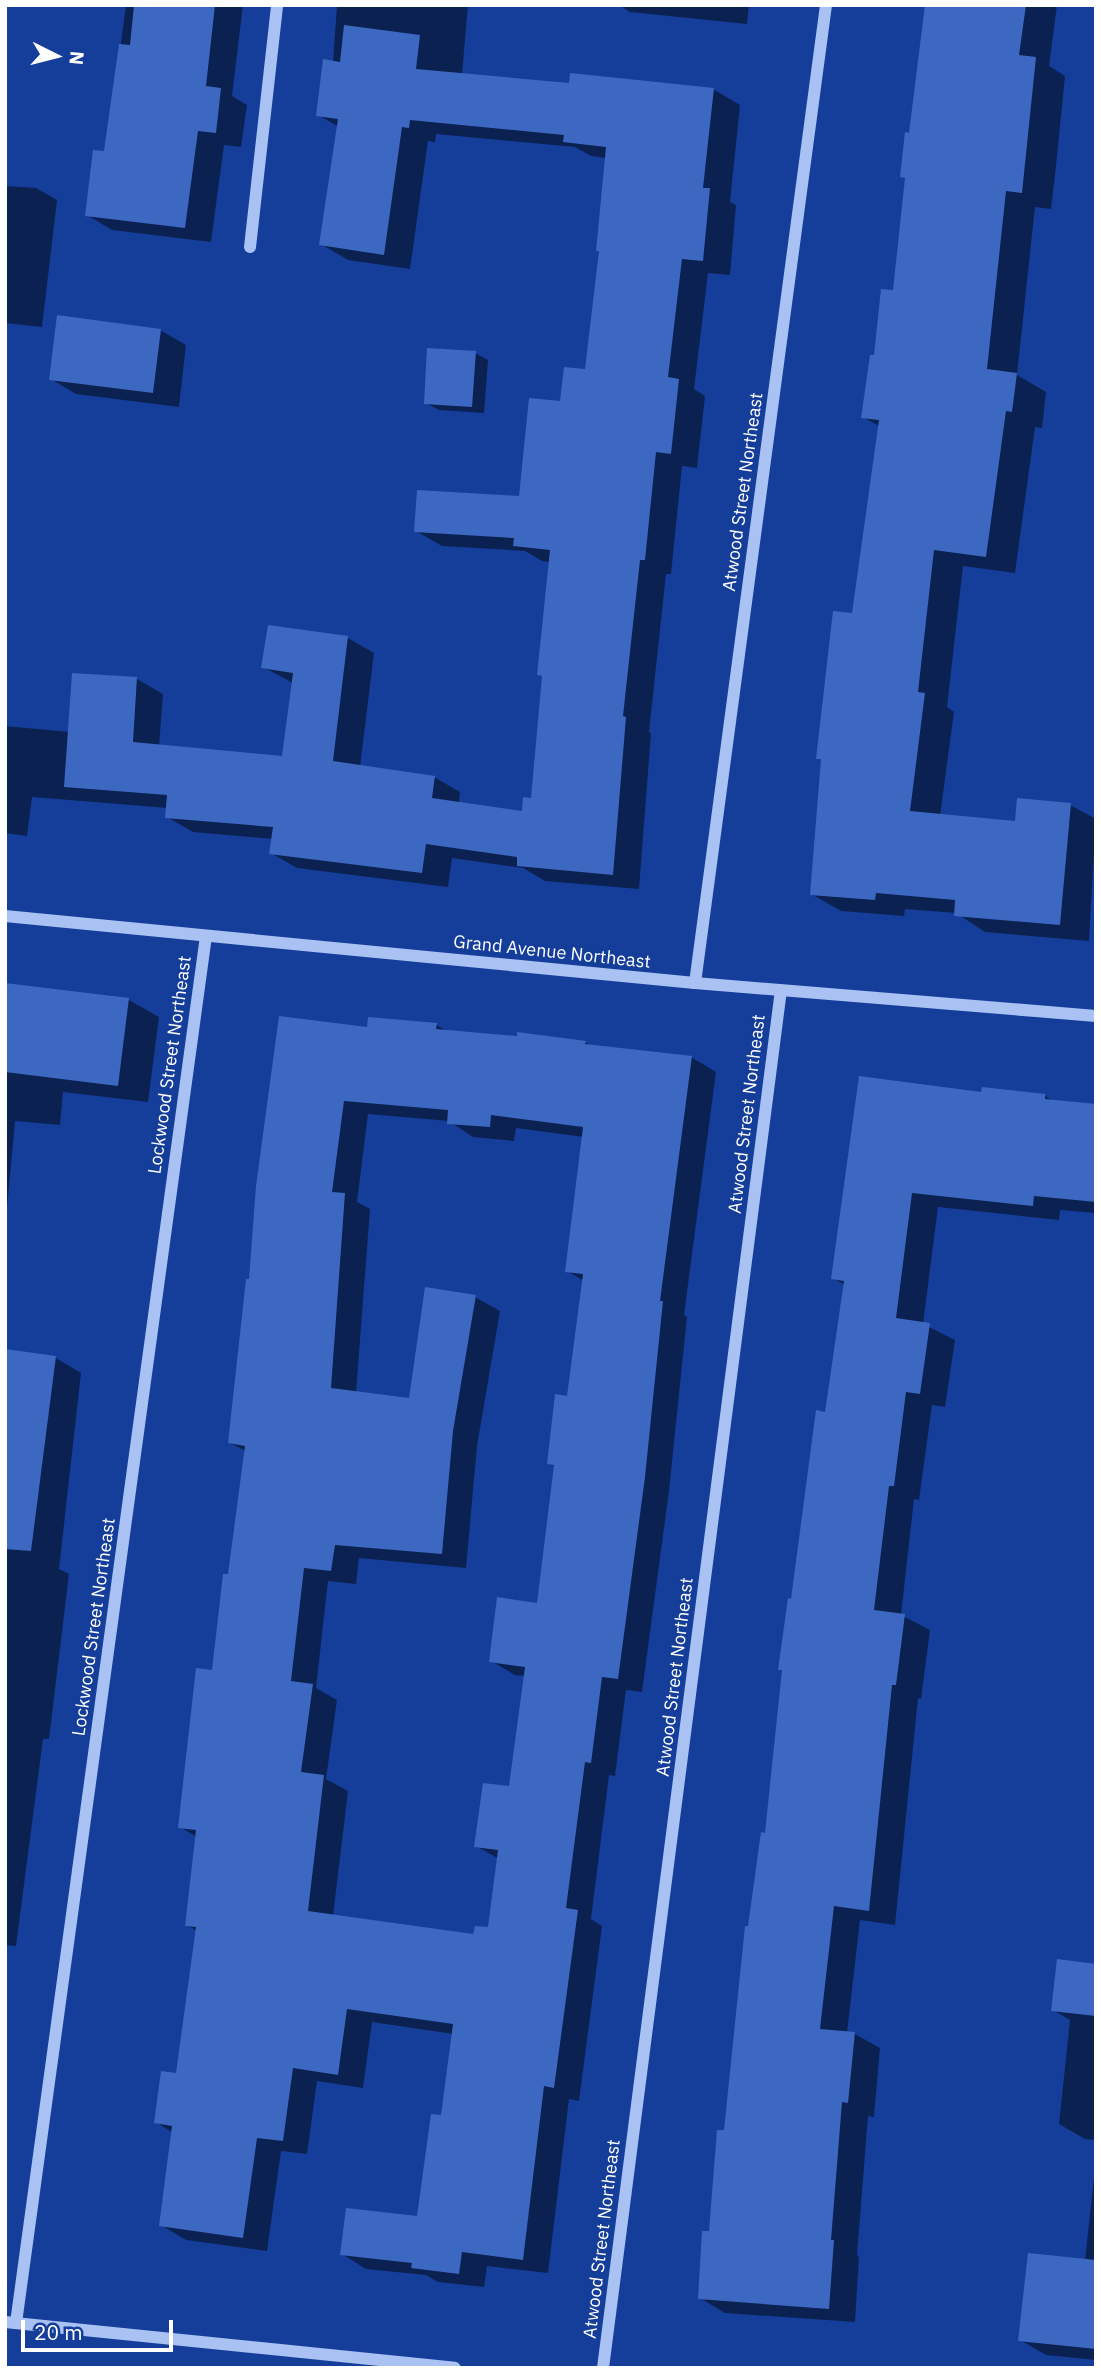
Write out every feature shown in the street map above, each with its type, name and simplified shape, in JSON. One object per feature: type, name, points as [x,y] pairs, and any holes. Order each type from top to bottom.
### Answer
[{"type":"street","points":[[250,247],[277,5]]},
{"type":"street","name":"Atwood Street Northeast","points":[[695,983],[826,5]]},
{"type":"street","name":"Grand Avenue Northeast","points":[[5,916],[695,983],[1096,1016]]},
{"type":"street","name":"Lockwood Street Northeast","points":[[11,2323],[206,936]]},
{"type":"street","name":"Atwood Street Northeast","points":[[603,2368],[781,990]]},
{"type":"street","points":[[11,2323],[455,2368]]},
{"type":"building","points":[[134,5],[215,5],[206,86],[221,88],[216,133],[198,131],[185,228],[85,216],[93,150],[104,151],[119,44],[130,45]]},
{"type":"building","points":[[925,5],[1026,5],[1019,55],[1036,57],[1022,193],[1006,191],[987,369],[1017,373],[1012,412],[1006,411],[986,557],[934,550],[918,692],[925,693],[910,811],[1015,821],[1017,798],[1071,803],[1060,925],[954,916],[955,900],[876,893],[875,900],[810,895],[821,759],[816,759],[833,611],[852,613],[879,420],[861,418],[870,355],[874,355],[881,289],[893,290],[905,178],[900,177],[905,132],[909,133]]},
{"type":"building","points":[[344,25],[420,35],[416,69],[569,83],[570,73],[714,88],[703,188],[710,188],[703,261],[682,259],[668,377],[679,379],[671,454],[656,452],[645,560],[640,560],[623,716],[626,717],[613,875],[517,866],[517,857],[426,844],[422,873],[269,854],[273,827],[165,818],[167,795],[64,787],[72,673],[137,677],[133,742],[282,756],[293,673],[261,668],[268,625],[348,636],[333,761],[435,776],[432,798],[522,811],[523,797],[531,798],[542,676],[537,675],[550,550],[513,546],[514,538],[414,532],[417,490],[519,496],[529,398],[560,401],[564,367],[585,369],[599,251],[596,251],[606,147],[563,142],[564,135],[410,120],[409,128],[402,127],[384,255],[319,245],[338,119],[316,116],[323,59],[340,62]]},
{"type":"building","points":[[57,315],[161,329],[153,393],[49,380]]},
{"type":"building","points":[[427,348],[476,351],[472,407],[424,404]]},
{"type":"building","points":[[5,983],[129,998],[118,1086],[5,1072]]},
{"type":"building","points":[[279,1016],[367,1027],[368,1017],[437,1023],[436,1029],[517,1036],[517,1032],[586,1041],[585,1044],[692,1056],[660,1301],[663,1301],[645,1477],[618,1679],[602,1677],[591,1763],[585,1762],[566,1908],[578,1910],[554,2088],[544,2086],[523,2260],[462,2252],[459,2274],[411,2268],[412,2263],[340,2255],[346,2208],[417,2216],[431,2114],[441,2115],[453,2024],[347,2009],[338,2075],[293,2068],[283,2141],[257,2138],[243,2238],[159,2226],[172,2126],[154,2123],[161,2071],[176,2073],[196,1927],[185,1926],[196,1830],[178,1828],[196,1668],[212,1670],[223,1574],[228,1574],[245,1446],[228,1443],[246,1279],[249,1279],[256,1186]],"holes":[[[344,1101],[448,1110],[447,1124],[490,1127],[491,1115],[583,1127],[565,1272],[583,1274],[567,1396],[555,1394],[547,1464],[554,1465],[537,1603],[497,1597],[489,1662],[525,1667],[509,1786],[483,1783],[474,1847],[498,1850],[488,1927],[475,1926],[473,1934],[308,1911],[324,1775],[301,1772],[313,1684],[291,1681],[304,1568],[331,1571],[335,1545],[442,1554],[453,1431],[476,1295],[425,1287],[409,1398],[331,1388],[345,1193],[332,1192]]]},
{"type":"building","points":[[859,1076],[981,1092],[982,1087],[1045,1094],[1045,1099],[1096,1104],[1096,1202],[1034,1196],[1033,1206],[912,1193],[896,1318],[930,1323],[920,1394],[906,1392],[894,1486],[889,1486],[874,1610],[905,1614],[896,1685],[892,1685],[869,1911],[834,1906],[820,2029],[855,2032],[848,2103],[842,2102],[831,2240],[834,2240],[829,2309],[698,2299],[702,2231],[709,2231],[717,2130],[724,2130],[745,1926],[748,1926],[761,1832],[765,1833],[782,1670],[778,1670],[788,1598],[791,1599],[816,1410],[825,1412],[844,1281],[831,1279]]},
{"type":"building","points":[[5,1349],[56,1356],[31,1551],[5,1549]]},
{"type":"building","points":[[1057,1959],[1096,1964],[1096,2016],[1051,2011]]},
{"type":"building","points":[[1028,2253],[1096,2260],[1096,2349],[1018,2341]]}]
